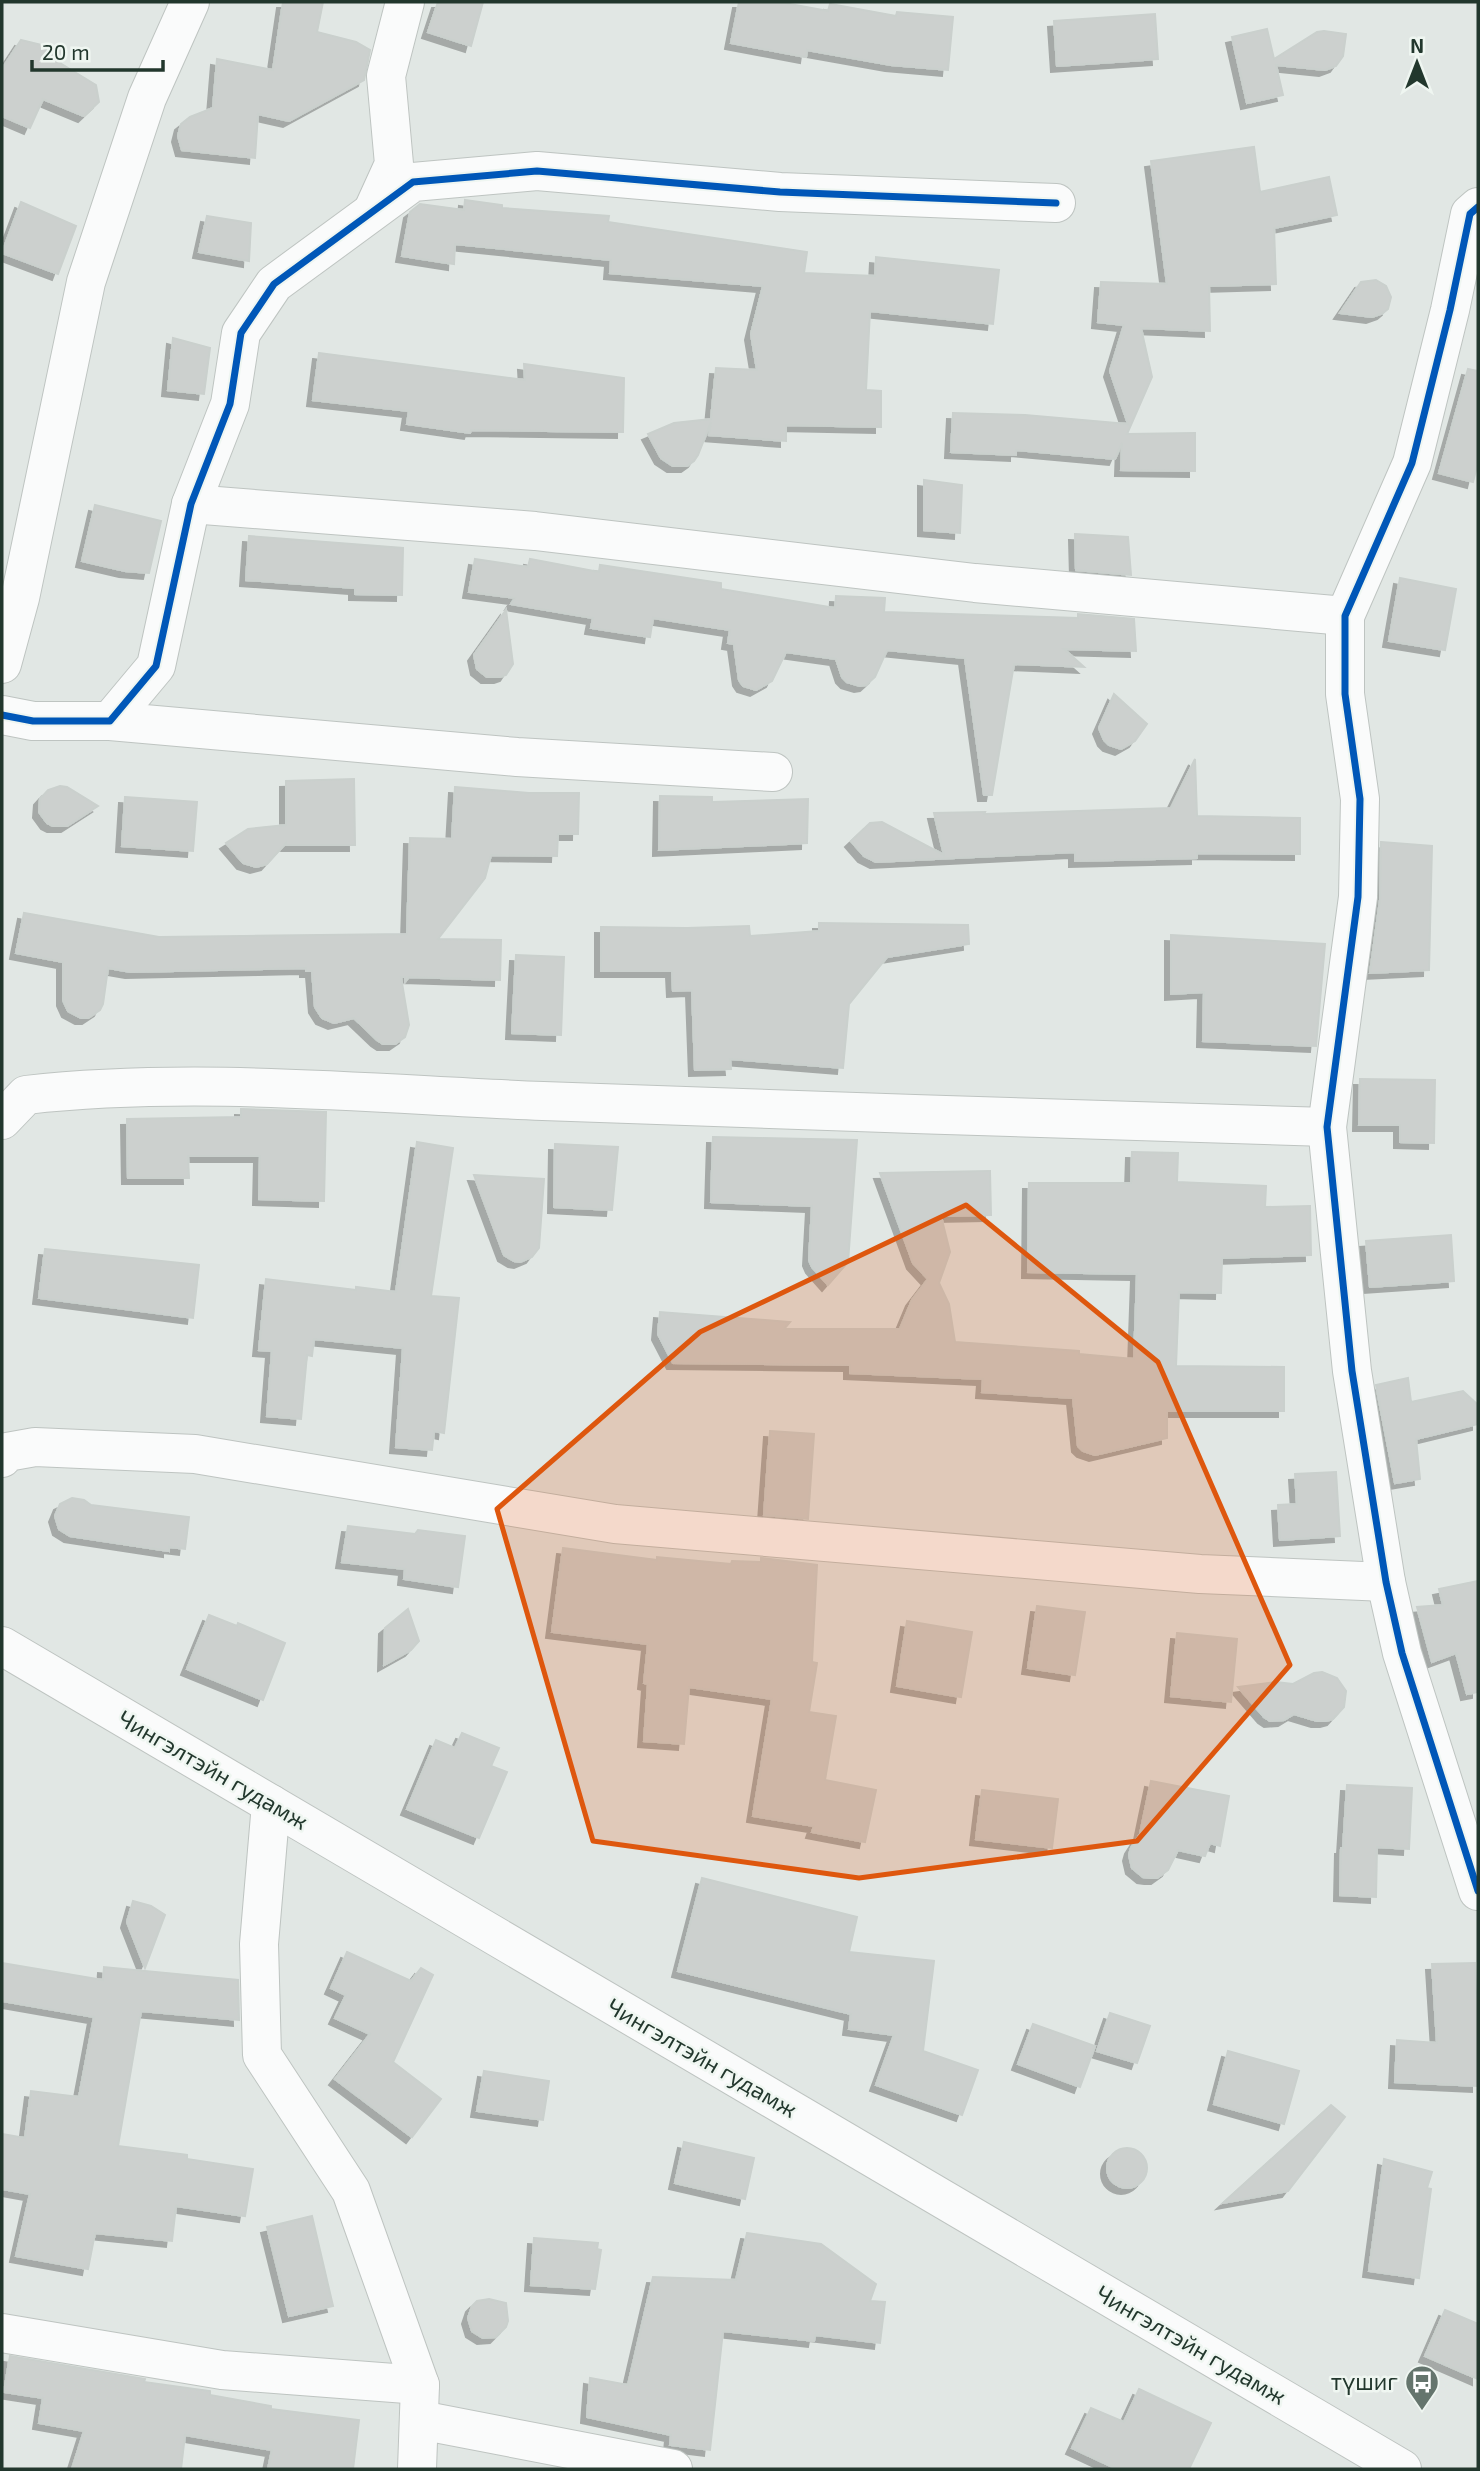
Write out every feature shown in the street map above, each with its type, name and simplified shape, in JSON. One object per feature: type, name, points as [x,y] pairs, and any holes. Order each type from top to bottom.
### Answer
[{"type":"street","points":[[2,664],[20,598],[86,282],[147,98],[190,2]]},
{"type":"street","points":[[373,210],[394,163],[386,76],[405,2]]},
{"type":"street","points":[[110,721],[156,666],[191,505],[230,404],[241,333],[274,284],[413,182],[537,171],[780,192],[1056,203]]},
{"type":"street","points":[[1478,207],[1470,214],[1450,310],[1412,463],[1345,616],[1345,694],[1360,799],[1358,897],[1327,1127],[1352,1371],[1386,1582],[1405,1665],[1478,1891]]},
{"type":"street","points":[[191,505],[535,531],[975,583],[1345,616]]},
{"type":"street","points":[[2,715],[33,721],[110,721],[517,757],[773,772]]},
{"type":"street","points":[[2,1121],[26,1095],[72,1090],[250,1087],[762,1109],[1327,1127]]},
{"type":"street","points":[[2,1458],[6,1452],[35,1447],[195,1454],[615,1524],[1200,1574],[1386,1582]]},
{"type":"street","name":"Чингэлтэйн гудамж","points":[[2,1646],[1402,2469]]},
{"type":"street","points":[[271,1804],[259,1944],[261,2055],[351,2191],[419,2403],[416,2469]]},
{"type":"street","points":[[2,2333],[419,2403],[673,2469]]},
{"type":"highlighted area","points":[[966,1205],[1158,1362],[1290,1665],[1137,1841],[859,1878],[593,1841],[497,1509],[700,1332]]},
{"type":"building","points":[[283,2],[323,2],[317,32],[356,42],[370,50],[364,80],[289,121],[258,114],[255,158],[182,150],[178,136],[181,124],[190,117],[213,108],[217,59],[273,70]]},
{"type":"building","points":[[438,2],[483,2],[471,46],[428,32]]},
{"type":"building","points":[[739,2],[779,2],[828,11],[830,4],[896,16],[897,12],[953,17],[948,70],[891,65],[807,50],[806,57],[731,43]]},
{"type":"building","points":[[1155,14],[1158,59],[1057,66],[1054,21]]},
{"type":"building","points":[[1267,29],[1274,59],[1317,32],[1324,31],[1346,34],[1343,56],[1336,66],[1325,70],[1276,65],[1283,95],[1247,103],[1232,37]]},
{"type":"building","points":[[21,40],[66,51],[60,63],[96,85],[99,102],[84,116],[43,99],[30,128],[2,116],[2,69]]},
{"type":"building","points":[[1254,147],[1260,192],[1329,177],[1337,215],[1274,228],[1276,284],[1209,286],[1210,331],[1141,328],[1152,377],[1127,434],[1195,433],[1195,471],[1121,470],[1122,443],[1115,459],[1016,450],[1016,455],[951,452],[953,413],[1025,415],[1128,424],[1110,371],[1124,325],[1098,322],[1101,282],[1167,284],[1151,161]]},
{"type":"building","points":[[465,200],[502,205],[502,208],[609,216],[608,222],[807,252],[804,273],[875,276],[876,257],[999,270],[993,324],[870,311],[866,390],[881,391],[881,427],[786,425],[786,441],[709,435],[711,422],[694,461],[687,466],[673,466],[661,458],[648,434],[674,423],[711,419],[716,368],[757,370],[751,334],[763,286],[610,273],[611,260],[455,244],[454,264],[402,256],[410,212],[420,204],[464,210]]},
{"type":"building","points":[[21,202],[76,226],[58,274],[2,253]]},
{"type":"building","points":[[207,216],[251,223],[249,261],[199,252]]},
{"type":"building","points":[[1376,280],[1386,286],[1391,297],[1388,309],[1372,317],[1340,313],[1361,282]]},
{"type":"building","points":[[173,338],[210,348],[204,394],[168,390]]},
{"type":"building","points":[[319,353],[525,380],[524,364],[624,378],[623,432],[471,430],[470,433],[407,424],[409,411],[313,400]]},
{"type":"building","points":[[1468,369],[1478,371],[1478,462],[1473,482],[1439,473]]},
{"type":"building","points":[[924,480],[962,485],[960,533],[924,530]]},
{"type":"building","points":[[95,505],[161,521],[149,573],[125,571],[82,561]]},
{"type":"building","points":[[1075,534],[1128,537],[1131,575],[1076,570]]},
{"type":"building","points":[[249,536],[403,548],[402,595],[355,594],[355,588],[246,580]]},
{"type":"building","points":[[475,559],[528,567],[530,559],[599,572],[600,565],[721,583],[721,589],[835,608],[836,596],[885,598],[884,612],[1078,618],[1078,614],[1134,619],[1136,651],[1064,649],[1084,667],[1014,664],[992,795],[984,795],[965,658],[887,650],[875,677],[866,685],[860,686],[847,682],[842,677],[836,659],[786,652],[772,681],[756,690],[743,686],[739,680],[734,644],[728,643],[730,630],[653,618],[650,637],[591,628],[593,618],[511,604],[515,598],[469,592]]},
{"type":"building","points":[[1400,578],[1456,589],[1445,650],[1389,641]]},
{"type":"building","points":[[506,610],[513,664],[506,675],[487,677],[477,669],[474,655]]},
{"type":"building","points":[[1114,694],[1147,724],[1135,741],[1121,749],[1109,745],[1099,728]]},
{"type":"building","points":[[1195,759],[1197,816],[1300,818],[1300,854],[1197,853],[1197,858],[1075,861],[1075,852],[876,862],[864,856],[851,841],[870,823],[882,822],[944,855],[934,813],[1171,808]]},
{"type":"building","points":[[354,779],[355,845],[286,843],[267,864],[256,867],[243,863],[226,843],[248,829],[286,825],[286,781]]},
{"type":"building","points":[[67,787],[98,806],[67,826],[47,823],[39,812],[40,799],[48,790]]},
{"type":"building","points":[[455,787],[529,793],[579,793],[578,834],[558,834],[557,856],[491,855],[485,878],[438,939],[501,940],[500,980],[409,977],[405,982],[405,977],[401,977],[409,1025],[405,1037],[395,1044],[383,1044],[354,1018],[334,1023],[322,1018],[315,1007],[312,971],[306,971],[306,968],[131,972],[108,968],[100,1010],[88,1018],[81,1018],[68,1011],[63,1000],[63,962],[16,953],[24,913],[159,937],[407,934],[410,838],[452,839]]},
{"type":"building","points":[[660,796],[712,797],[712,802],[808,799],[807,843],[659,850]]},
{"type":"building","points":[[125,797],[197,802],[193,851],[122,846]]},
{"type":"building","points":[[1381,842],[1432,846],[1429,970],[1370,973],[1380,900]]},
{"type":"building","points":[[819,923],[968,925],[969,944],[887,957],[849,1004],[843,1068],[730,1059],[731,1069],[695,1070],[692,990],[673,991],[672,971],[601,971],[601,927],[749,926],[750,936],[819,931]]},
{"type":"building","points":[[1171,935],[1325,944],[1316,1046],[1203,1041],[1204,992],[1171,994]]},
{"type":"building","points":[[516,955],[564,957],[561,1035],[512,1033]]},
{"type":"building","points":[[1360,1079],[1435,1080],[1434,1143],[1400,1142],[1400,1125],[1359,1125]]},
{"type":"building","points":[[241,1109],[326,1112],[324,1201],[259,1199],[260,1156],[188,1156],[189,1178],[128,1178],[127,1119],[241,1117]]},
{"type":"building","points":[[713,1137],[857,1140],[848,1262],[828,1285],[809,1260],[812,1206],[711,1202]]},
{"type":"building","points":[[417,1142],[453,1148],[431,1296],[459,1298],[444,1433],[434,1431],[432,1450],[396,1447],[403,1348],[314,1339],[312,1356],[307,1355],[301,1419],[267,1416],[272,1351],[259,1350],[266,1279],[396,1292]]},
{"type":"building","points":[[555,1144],[618,1147],[612,1210],[554,1207]]},
{"type":"building","points":[[1132,1152],[1178,1153],[1177,1182],[1266,1186],[1265,1207],[1310,1206],[1311,1255],[1222,1258],[1221,1293],[1179,1292],[1176,1366],[1284,1367],[1284,1411],[1167,1411],[1167,1438],[1095,1455],[1078,1446],[1073,1398],[982,1392],[983,1379],[850,1373],[850,1365],[673,1363],[658,1334],[660,1312],[790,1322],[784,1329],[900,1329],[912,1300],[928,1279],[913,1263],[880,1173],[990,1171],[991,1215],[941,1216],[950,1252],[939,1283],[949,1304],[955,1342],[1079,1351],[1079,1354],[1134,1359],[1137,1274],[1028,1272],[1029,1183],[1131,1183]]},
{"type":"building","points":[[474,1175],[544,1179],[539,1248],[532,1257],[520,1262],[504,1255]]},
{"type":"building","points":[[1451,1235],[1454,1281],[1370,1287],[1366,1241]]},
{"type":"building","points":[[45,1249],[199,1265],[193,1318],[39,1298]]},
{"type":"building","points":[[1408,1378],[1411,1402],[1463,1391],[1478,1405],[1478,1424],[1416,1439],[1420,1479],[1395,1483],[1376,1385]]},
{"type":"building","points":[[770,1431],[814,1434],[808,1519],[764,1515]]},
{"type":"building","points":[[1336,1472],[1340,1536],[1280,1540],[1278,1505],[1297,1504],[1295,1474]]},
{"type":"building","points":[[72,1498],[84,1500],[91,1505],[189,1517],[185,1549],[169,1547],[169,1551],[70,1536],[59,1529],[55,1516],[60,1504]]},
{"type":"building","points":[[348,1526],[415,1534],[418,1530],[465,1536],[458,1587],[404,1579],[405,1569],[342,1562]]},
{"type":"building","points":[[563,1548],[657,1560],[657,1557],[731,1564],[732,1561],[761,1562],[761,1558],[817,1565],[812,1662],[817,1663],[809,1712],[836,1716],[825,1780],[876,1790],[865,1842],[812,1832],[814,1826],[753,1816],[772,1699],[689,1687],[684,1744],[644,1741],[648,1684],[644,1683],[648,1644],[552,1632]]},
{"type":"building","points":[[1478,1581],[1478,1692],[1467,1694],[1456,1653],[1432,1662],[1417,1607],[1443,1605],[1439,1589]]},
{"type":"building","points":[[1037,1606],[1085,1612],[1075,1675],[1028,1668]]},
{"type":"building","points":[[408,1609],[419,1641],[411,1650],[384,1665],[385,1628]]},
{"type":"building","points":[[209,1615],[237,1626],[238,1623],[285,1643],[263,1700],[187,1669]]},
{"type":"building","points":[[907,1621],[972,1632],[961,1697],[897,1686]]},
{"type":"building","points":[[1177,1633],[1237,1639],[1231,1702],[1171,1696]]},
{"type":"building","points":[[1322,1672],[1337,1678],[1346,1691],[1344,1707],[1333,1719],[1326,1721],[1294,1714],[1284,1720],[1270,1721],[1238,1687],[1276,1682],[1293,1684],[1314,1673]]},
{"type":"building","points":[[462,1733],[499,1748],[491,1766],[507,1772],[479,1838],[407,1809],[436,1740],[455,1748]]},
{"type":"building","points":[[1151,1781],[1229,1796],[1220,1846],[1210,1843],[1205,1856],[1178,1850],[1168,1870],[1157,1878],[1143,1877],[1132,1868],[1129,1855],[1140,1834]]},
{"type":"building","points":[[1347,1785],[1412,1788],[1409,1849],[1377,1847],[1376,1897],[1340,1895]]},
{"type":"building","points":[[982,1790],[1058,1799],[1052,1848],[976,1839]]},
{"type":"building","points":[[702,1878],[857,1917],[849,1952],[934,1961],[923,2051],[978,2070],[962,2115],[876,2085],[894,2035],[849,2029],[851,2014],[678,1971]]},
{"type":"building","points":[[133,1901],[151,1906],[165,1915],[145,1968],[127,1922]]},
{"type":"building","points":[[347,1952],[411,1981],[421,1968],[433,1975],[393,2062],[441,2099],[412,2137],[335,2079],[370,2034],[335,2018],[346,1995],[331,1988]]},
{"type":"building","points":[[2,1963],[103,1980],[104,1967],[238,1980],[239,2020],[141,2011],[118,2146],[187,2155],[187,2159],[253,2169],[245,2216],[176,2206],[172,2241],[95,2233],[88,2269],[16,2256],[30,2194],[2,2189],[2,2134],[25,2138],[31,2091],[79,2097],[94,2017],[2,2001]]},
{"type":"building","points":[[1475,1963],[1478,1993],[1478,2086],[1395,2082],[1397,2040],[1437,2043],[1432,1964]]},
{"type":"building","points":[[1110,2013],[1150,2026],[1137,2063],[1097,2051]]},
{"type":"building","points":[[1033,2024],[1095,2046],[1080,2087],[1018,2064]]},
{"type":"building","points":[[1228,2051],[1299,2071],[1284,2124],[1214,2104]]},
{"type":"building","points":[[484,2071],[549,2081],[543,2120],[477,2111]]},
{"type":"building","points":[[1331,2105],[1345,2117],[1288,2191],[1223,2203]]},
{"type":"building","points":[[684,2142],[754,2158],[745,2199],[675,2183]]},
{"type":"building","points":[[1127,2148],[1141,2154],[1147,2168],[1141,2182],[1127,2188],[1113,2182],[1107,2168],[1113,2154]]},
{"type":"building","points":[[1384,2159],[1432,2172],[1427,2188],[1431,2189],[1419,2278],[1369,2271]]},
{"type":"building","points":[[312,2216],[333,2306],[289,2316],[267,2227]]},
{"type":"building","points":[[747,2233],[821,2244],[876,2284],[870,2301],[885,2302],[880,2343],[815,2335],[814,2341],[723,2331],[710,2450],[670,2445],[671,2435],[587,2417],[590,2378],[628,2385],[653,2277],[736,2280]]},
{"type":"building","points":[[534,2238],[598,2243],[597,2249],[601,2250],[595,2289],[531,2285]]},
{"type":"building","points":[[489,2299],[506,2303],[508,2321],[496,2337],[483,2338],[472,2331],[468,2318],[477,2301]]},
{"type":"building","points":[[1445,2310],[1478,2324],[1478,2379],[1425,2356]]},
{"type":"building","points":[[10,2356],[145,2379],[144,2382],[210,2391],[210,2395],[271,2406],[271,2409],[359,2420],[353,2469],[268,2469],[272,2450],[185,2435],[181,2469],[72,2469],[84,2431],[39,2423],[43,2398],[4,2392]]},
{"type":"building","points":[[1139,2389],[1211,2423],[1189,2469],[1117,2469],[1072,2448],[1091,2408],[1124,2422]]},
{"type":"cycle path","points":[[2,715],[33,721],[110,721],[156,666],[191,504],[230,404],[241,333],[274,284],[413,182],[537,171],[780,192],[1056,203]]},
{"type":"cycle path","points":[[1478,207],[1470,214],[1450,310],[1412,463],[1345,616],[1345,694],[1360,799],[1358,897],[1327,1127],[1352,1371],[1386,1582],[1402,1653],[1478,1891]]},
{"type":"place","name":"түшиг","points":[[1422,2412]]}]
